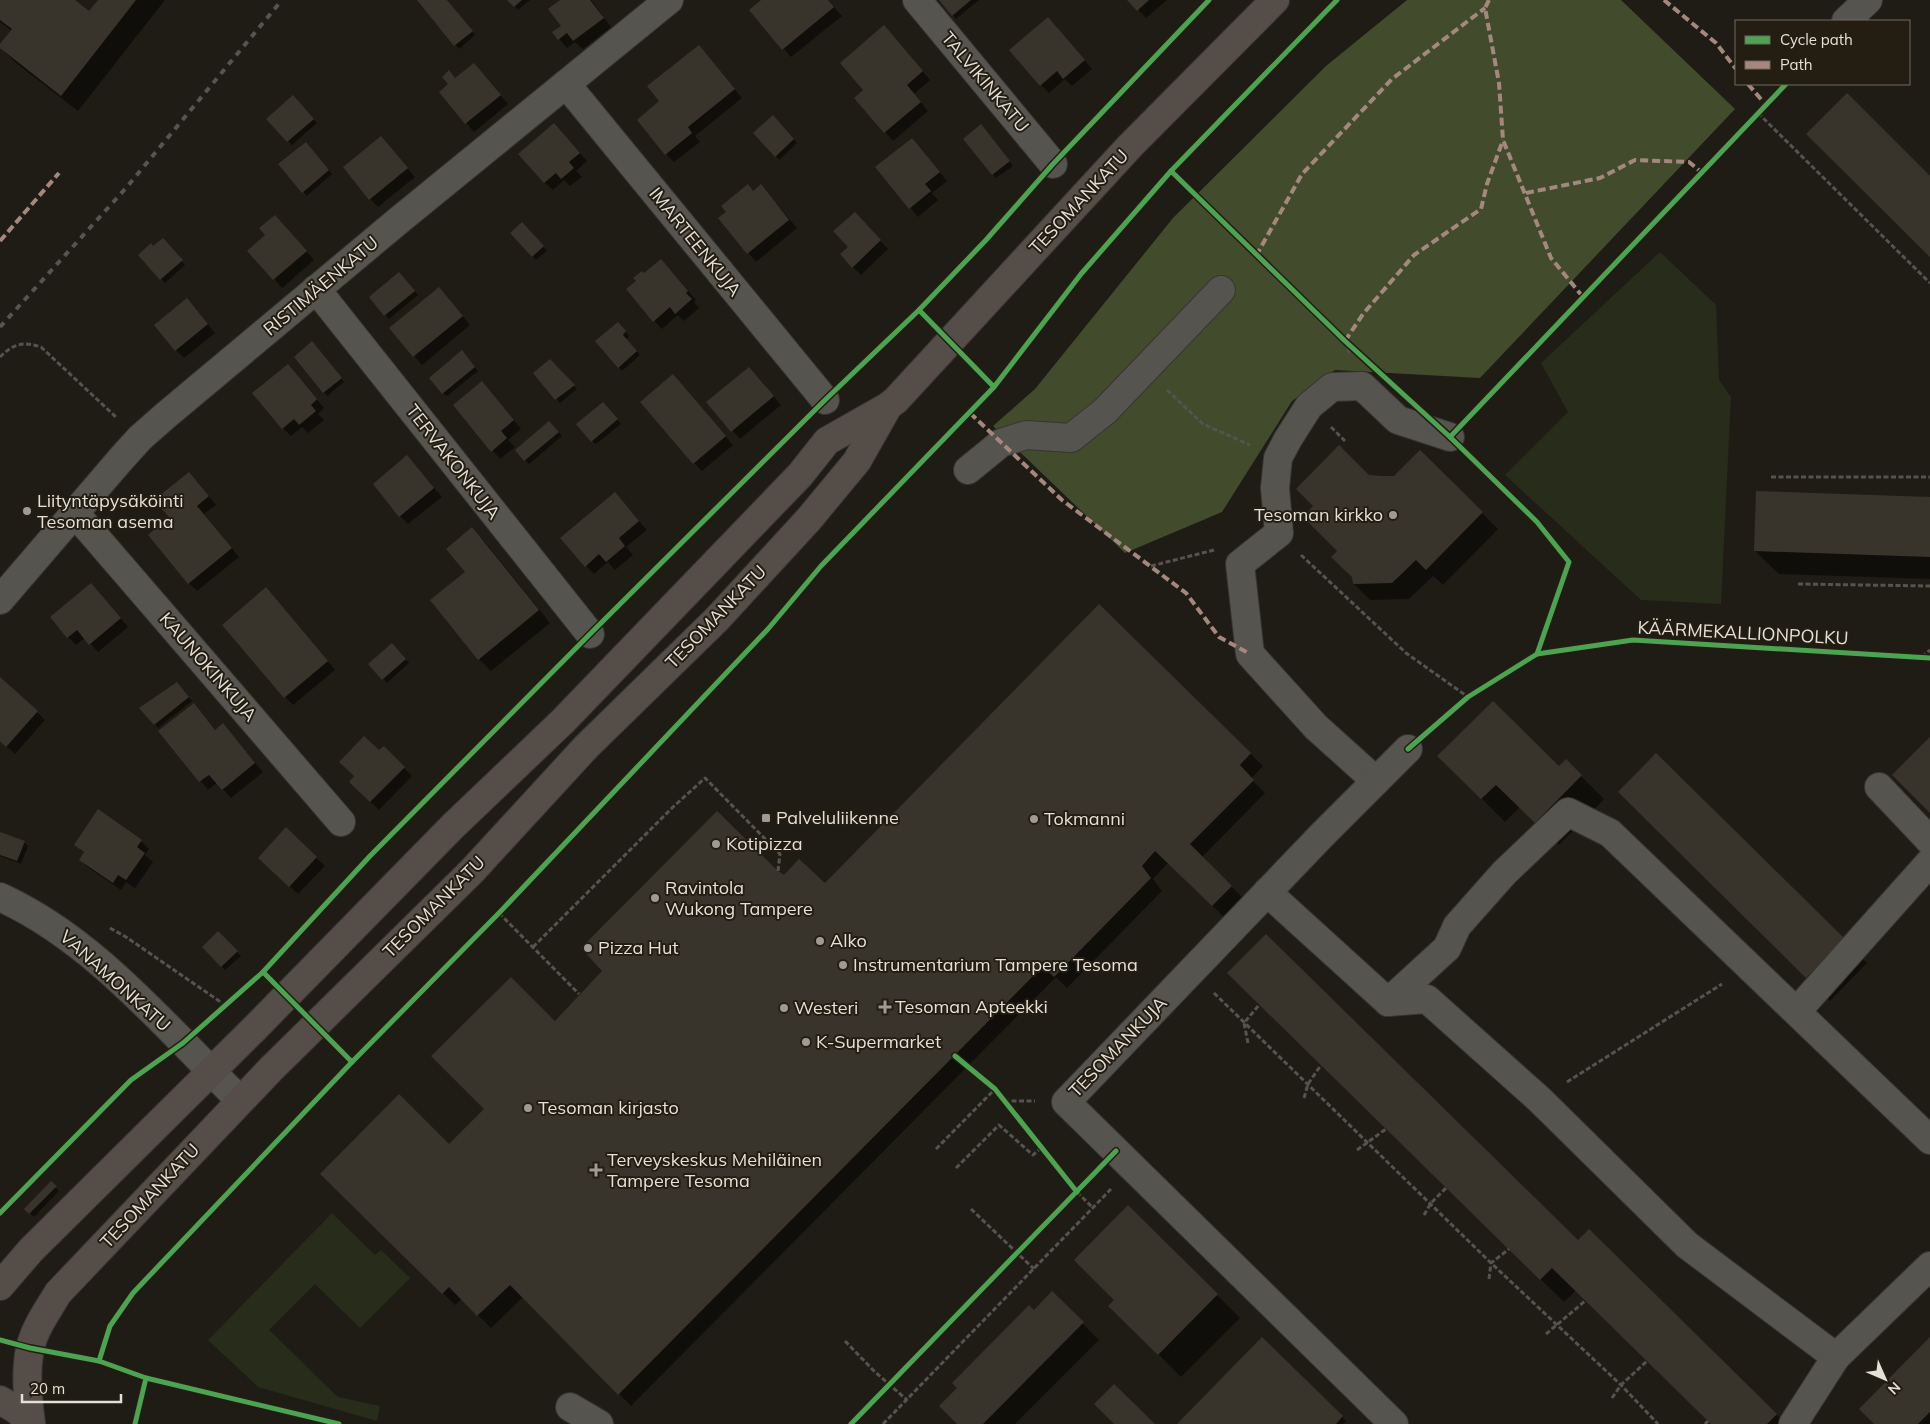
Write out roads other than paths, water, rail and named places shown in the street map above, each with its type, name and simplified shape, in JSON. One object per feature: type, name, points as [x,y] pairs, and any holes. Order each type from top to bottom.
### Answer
[{"type":"main road","name":"TESOMANKATU","points":[[31,1424],[26,1386],[30,1348],[43,1318],[58,1293],[240,1100],[472,871],[586,746],[717,619],[809,519],[857,461],[887,407],[950,342],[1130,146],[1275,0]]},
{"type":"main road","name":"TESOMANKATU","points":[[0,1286],[31,1250],[453,826],[602,681],[800,475],[827,441],[887,407]]},
{"type":"main road","points":[[0,1400],[17,1410],[31,1424]]},
{"type":"street","name":"RISTIMÄENKATU","points":[[0,600],[74,512],[140,438],[316,289],[669,0]]},
{"type":"street","name":"TALVIKINKATU","points":[[917,0],[1052,164]]},
{"type":"street","points":[[1847,20],[1868,0]]},
{"type":"street","name":"IMARTEENKUJA","points":[[566,84],[825,400]]},
{"type":"street","name":"TERVAKONKUJA","points":[[316,289],[590,634]]},
{"type":"street","points":[[968,470],[1001,443],[1026,435],[1071,438],[1104,411],[1221,290]]},
{"type":"street","points":[[1376,781],[1316,727],[1250,654],[1240,564],[1287,542],[1275,488],[1278,458],[1309,406],[1332,386],[1362,386],[1398,420],[1450,437]]},
{"type":"street","name":"KAUNOKINKUJA","points":[[74,512],[341,822]]},
{"type":"street","name":"TESOMANKUJA","points":[[1394,1424],[1066,1102],[1267,892],[1408,749]]},
{"type":"street","points":[[1879,787],[1930,841]]},
{"type":"street","points":[[1388,1002],[1447,948],[1457,926],[1462,920],[1504,873],[1568,812],[1610,833],[1930,1140]]},
{"type":"street","points":[[1797,1011],[1930,862]]},
{"type":"street","points":[[1267,892],[1388,1002],[1427,999],[1540,1100],[1686,1245],[1836,1357]]},
{"type":"street","name":"VANAMONKATU","points":[[0,897],[56,928],[118,979],[240,1100]]},
{"type":"street","points":[[1793,1424],[1836,1357],[1930,1266]]},
{"type":"street","points":[[570,1407],[599,1424]]},
{"type":"railway","points":[[0,327],[126,188],[282,0]]},
{"type":"place","name":"Liityntäpysäköinti Tesoman asema","points":[[27,511]]},
{"type":"place","name":"Tesoman kirkko","points":[[1393,515]]},
{"type":"place","name":"Palveluliikenne","points":[[766,818]]},
{"type":"place","name":"Tokmanni","points":[[1034,819]]},
{"type":"place","name":"Kotipizza","points":[[716,844]]},
{"type":"place","name":"Ravintola Wukong Tampere","points":[[655,898]]},
{"type":"place","name":"Alko","points":[[820,941]]},
{"type":"place","name":"Pizza Hut","points":[[588,948]]},
{"type":"place","name":"Instrumentarium Tampere Tesoma","points":[[843,965]]},
{"type":"place","name":"Tesoman Apteekki","points":[[885,1007]]},
{"type":"place","name":"Westeri","points":[[784,1008]]},
{"type":"place","name":"K-Supermarket","points":[[806,1042]]},
{"type":"place","name":"Tesoman kirjasto","points":[[528,1108]]},
{"type":"place","name":"Terveyskeskus Mehiläinen Tampere Tesoma","points":[[596,1170]]}]
